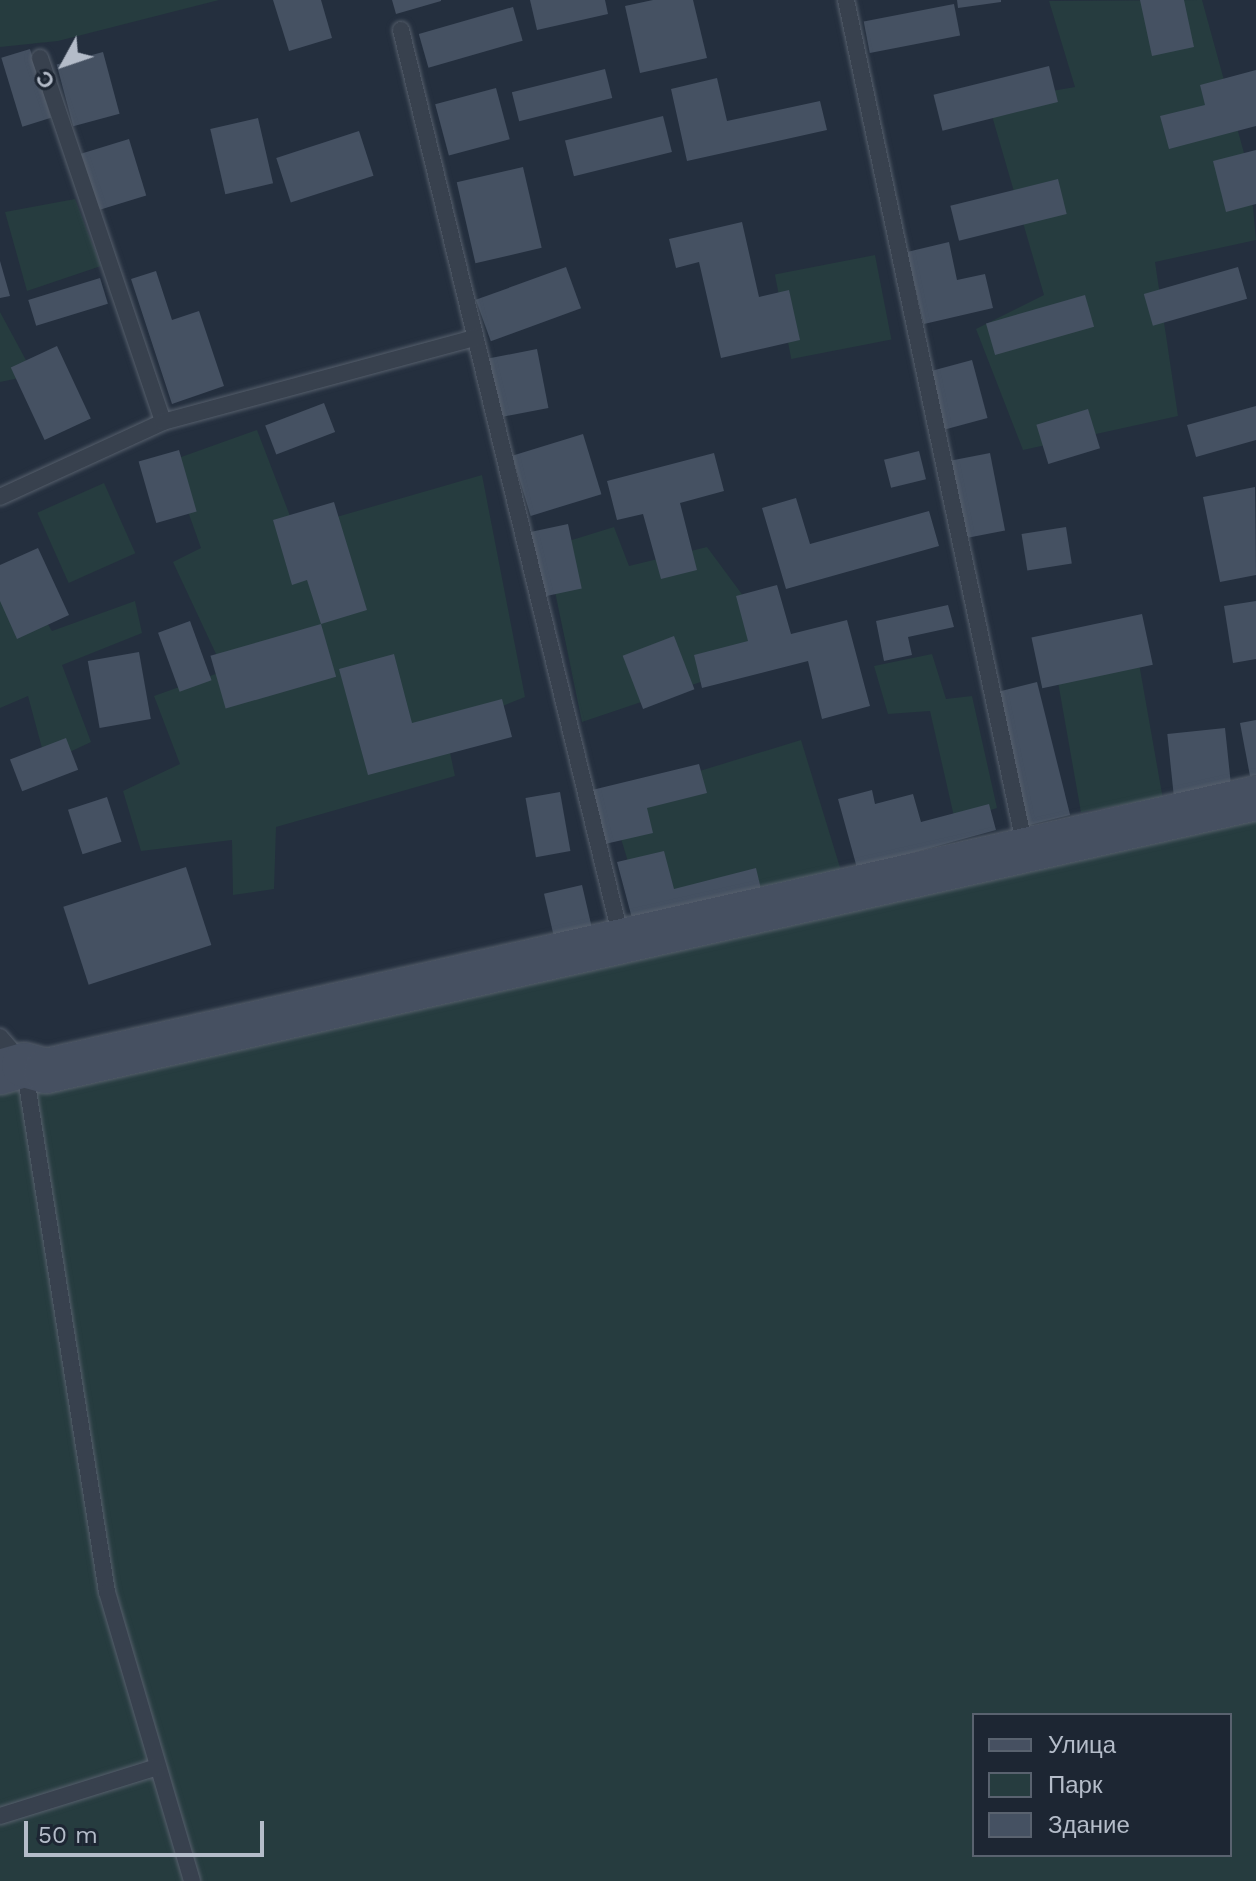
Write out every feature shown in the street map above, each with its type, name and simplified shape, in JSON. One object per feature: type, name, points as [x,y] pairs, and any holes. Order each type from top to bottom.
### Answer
[{"type":"street","points":[[8,1058],[46,1071],[1256,798]]},
{"type":"lane","points":[[846,0],[1025,848]]},
{"type":"lane","points":[[401,30],[622,940]]},
{"type":"lane","points":[[40,58],[163,422]]},
{"type":"lane","points":[[0,497],[163,422],[475,338]]},
{"type":"lane","points":[[8,1058],[107,1592],[154,1768],[192,1881]]},
{"type":"lane","points":[[0,1816],[154,1768]]},
{"type":"green space","points":[[0,0],[219,0],[58,41],[0,47]]},
{"type":"green space","points":[[1202,0],[1250,175],[1256,240],[1155,262],[1178,416],[1023,450],[976,329],[1044,295],[988,102],[1075,87],[1049,1]]},
{"type":"green space","points":[[75,199],[101,266],[27,291],[5,212]]},
{"type":"green space","points":[[875,255],[891,339],[791,359],[775,274]]},
{"type":"green space","points":[[0,312],[34,375],[0,382]]},
{"type":"green space","points":[[257,430],[295,529],[482,475],[525,697],[445,729],[455,776],[276,827],[274,889],[233,895],[232,840],[141,851],[123,791],[180,764],[154,696],[224,671],[173,562],[201,548],[170,461]]},
{"type":"green space","points":[[104,483],[135,553],[69,583],[37,513]]},
{"type":"green space","points":[[614,527],[629,566],[707,547],[758,616],[751,665],[582,722],[546,548]]},
{"type":"green space","points":[[15,571],[52,631],[135,601],[142,633],[62,665],[91,742],[46,763],[28,696],[0,708],[0,574]]},
{"type":"green space","points":[[1137,652],[1163,798],[1081,812],[1055,666]]},
{"type":"green space","points":[[932,654],[946,699],[972,696],[997,808],[955,821],[930,711],[888,714],[874,666]]},
{"type":"green space","points":[[801,740],[842,875],[650,934],[609,799]]},
{"type":"green space","points":[[1256,803],[1256,1881],[0,1881],[0,1043],[20,1078]]},
{"type":"building","points":[[273,0],[321,0],[332,38],[289,51]]},
{"type":"building","points":[[392,0],[441,0],[441,1],[396,14]]},
{"type":"building","points":[[530,0],[605,0],[608,14],[537,30]]},
{"type":"building","points":[[653,0],[693,0],[707,58],[640,73],[625,6]]},
{"type":"building","points":[[957,0],[1001,0],[1001,2],[958,8]]},
{"type":"building","points":[[1140,0],[1184,0],[1194,47],[1152,56]]},
{"type":"building","points":[[954,4],[960,35],[870,53],[864,22]]},
{"type":"building","points":[[513,7],[523,41],[428,68],[419,34]]},
{"type":"building","points":[[30,49],[51,118],[22,127],[1,58]]},
{"type":"building","points":[[103,52],[120,114],[73,126],[57,64]]},
{"type":"building","points":[[1049,66],[1058,102],[942,131],[934,95]]},
{"type":"building","points":[[605,69],[612,98],[519,121],[512,92]]},
{"type":"building","points":[[1256,70],[1256,126],[1169,149],[1160,116],[1205,105],[1200,85]]},
{"type":"building","points":[[717,78],[727,121],[820,101],[827,130],[687,161],[671,89]]},
{"type":"building","points":[[496,88],[510,139],[449,155],[435,104]]},
{"type":"building","points":[[663,116],[672,152],[574,176],[565,140]]},
{"type":"building","points":[[258,118],[273,183],[225,194],[210,129]]},
{"type":"building","points":[[359,131],[374,176],[291,203],[276,158]]},
{"type":"building","points":[[129,139],[146,195],[97,211],[79,154]]},
{"type":"building","points":[[1256,150],[1256,204],[1226,212],[1213,161]]},
{"type":"building","points":[[523,167],[542,248],[475,263],[457,182]]},
{"type":"building","points":[[1058,179],[1067,214],[959,241],[950,206]]},
{"type":"building","points":[[742,222],[759,297],[789,290],[800,340],[721,358],[699,262],[676,268],[669,239]]},
{"type":"building","points":[[949,242],[957,280],[985,274],[993,308],[924,324],[907,252]]},
{"type":"building","points":[[0,261],[10,296],[0,298]]},
{"type":"building","points":[[566,267],[581,308],[491,341],[476,300]]},
{"type":"building","points":[[1238,267],[1247,299],[1153,326],[1144,294]]},
{"type":"building","points":[[156,271],[172,320],[199,311],[224,386],[172,404],[131,279]]},
{"type":"building","points":[[100,278],[108,304],[36,326],[28,300]]},
{"type":"building","points":[[1085,295],[1094,327],[995,355],[986,323]]},
{"type":"building","points":[[57,346],[91,419],[45,440],[11,368]]},
{"type":"building","points":[[537,349],[548,408],[498,418],[487,359]]},
{"type":"building","points":[[972,360],[988,418],[941,430],[926,372]]},
{"type":"building","points":[[324,403],[335,432],[276,455],[265,426]]},
{"type":"building","points":[[1256,406],[1256,440],[1196,457],[1187,425]]},
{"type":"building","points":[[1088,409],[1100,448],[1048,464],[1036,425]]},
{"type":"building","points":[[583,434],[601,494],[531,516],[512,456]]},
{"type":"building","points":[[179,450],[197,512],[156,523],[139,462]]},
{"type":"building","points":[[919,451],[926,479],[891,488],[884,460]]},
{"type":"building","points":[[714,453],[724,491],[680,503],[697,570],[661,579],[643,514],[617,520],[607,481]]},
{"type":"building","points":[[990,453],[1005,531],[964,539],[949,461]]},
{"type":"building","points":[[1255,487],[1256,575],[1220,582],[1203,497]]},
{"type":"building","points":[[796,498],[810,544],[929,511],[939,546],[786,589],[762,508]]},
{"type":"building","points":[[334,502],[367,610],[321,624],[307,580],[292,585],[273,520]]},
{"type":"building","points":[[568,524],[582,589],[541,597],[527,533]]},
{"type":"building","points":[[1066,527],[1072,564],[1027,571],[1022,534]]},
{"type":"building","points":[[38,548],[69,615],[17,639],[0,601],[0,565]]},
{"type":"building","points":[[777,585],[791,634],[847,620],[870,706],[822,719],[808,661],[702,688],[694,655],[748,641],[736,596]]},
{"type":"building","points":[[1256,601],[1256,659],[1233,663],[1224,606]]},
{"type":"building","points":[[948,605],[954,627],[908,637],[912,655],[884,661],[876,621]]},
{"type":"building","points":[[1142,614],[1153,665],[1042,688],[1031,637]]},
{"type":"building","points":[[190,621],[212,680],[180,692],[158,633]]},
{"type":"building","points":[[321,624],[336,677],[226,709],[210,656]]},
{"type":"building","points":[[674,636],[694,689],[643,709],[623,656]]},
{"type":"building","points":[[139,652],[151,719],[100,728],[88,661]]},
{"type":"building","points":[[394,654],[412,723],[502,699],[512,737],[368,775],[339,669]]},
{"type":"building","points":[[1037,682],[1070,815],[1027,826],[994,693]]},
{"type":"building","points":[[1256,720],[1256,775],[1250,776],[1240,723]]},
{"type":"building","points":[[1225,728],[1231,789],[1174,795],[1167,734]]},
{"type":"building","points":[[66,738],[78,770],[22,791],[10,760]]},
{"type":"building","points":[[699,764],[707,793],[647,808],[653,833],[605,844],[592,790]]},
{"type":"building","points":[[872,790],[875,804],[913,794],[921,822],[989,804],[996,830],[857,868],[838,799]]},
{"type":"building","points":[[560,792],[570,851],[536,857],[526,798]]},
{"type":"building","points":[[107,797],[122,842],[83,854],[68,810]]},
{"type":"building","points":[[664,851],[674,889],[756,868],[761,889],[633,922],[617,862]]},
{"type":"building","points":[[186,867],[211,945],[89,985],[63,907]]},
{"type":"building","points":[[582,885],[593,931],[555,940],[544,894]]}]
